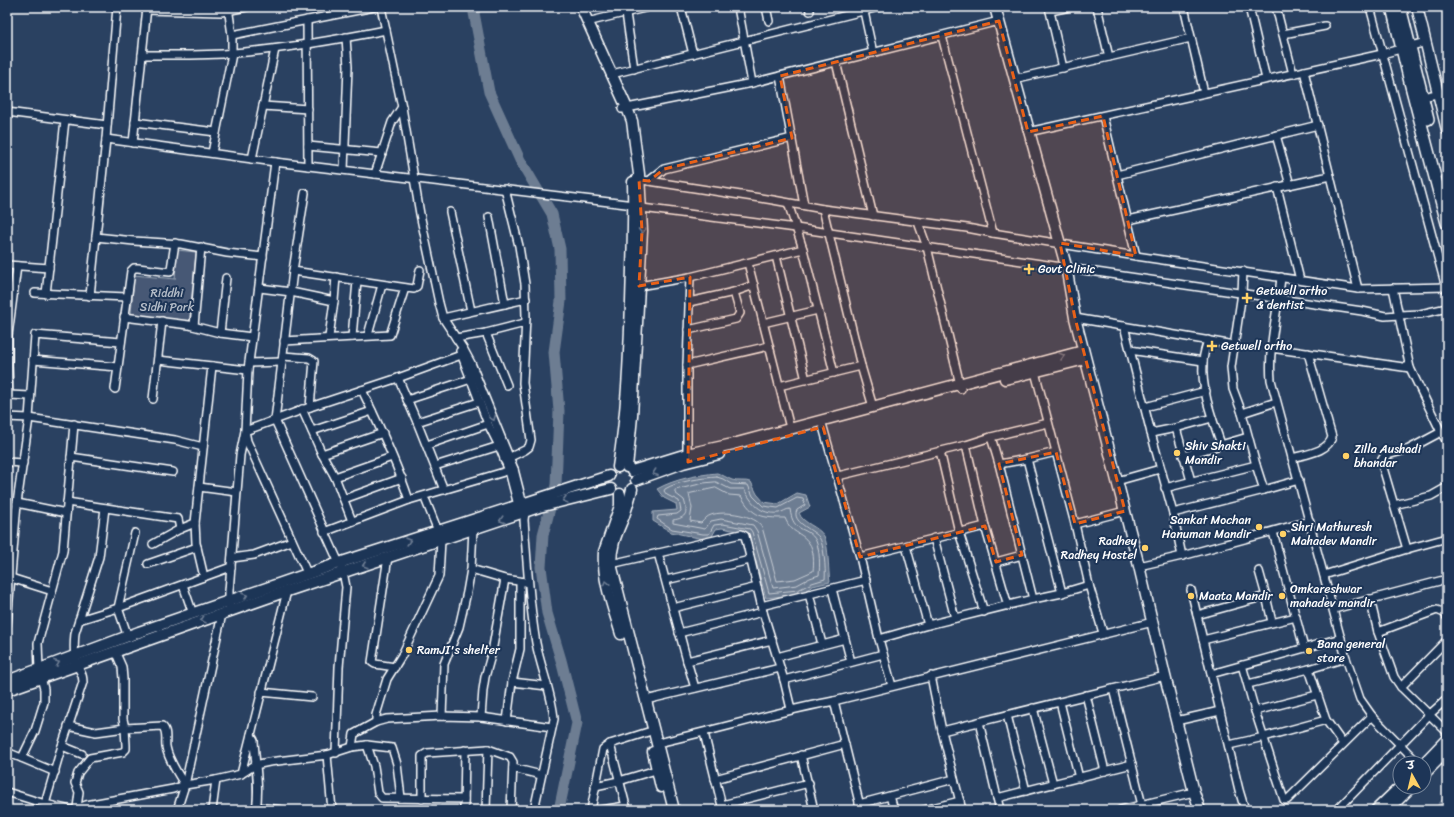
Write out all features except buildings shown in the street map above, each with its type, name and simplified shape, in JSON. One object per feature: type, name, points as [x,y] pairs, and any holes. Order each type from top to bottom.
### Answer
[{"type":"main road","points":[[1392,7],[1422,97],[1447,192]]},
{"type":"main road","points":[[1400,7],[1406,48],[1447,223]]},
{"type":"street","points":[[90,296],[106,139],[117,7]]},
{"type":"street","points":[[133,143],[146,9],[229,9],[246,7]]},
{"type":"street","points":[[232,35],[374,7]]},
{"type":"street","points":[[381,7],[402,107],[420,214],[443,318],[471,363],[511,470],[522,511],[536,643],[554,718],[534,810]]},
{"type":"street","points":[[574,7],[625,108]]},
{"type":"street","points":[[581,7],[612,74],[625,108],[628,134],[640,180],[624,428],[629,475],[623,517],[614,538],[611,550],[611,564],[674,810]]},
{"type":"street","points":[[587,22],[649,7]]},
{"type":"street","points":[[681,7],[693,54]]},
{"type":"street","points":[[738,7],[743,41],[752,83]]},
{"type":"street","points":[[766,7],[769,21]]},
{"type":"street","points":[[612,74],[863,9],[879,7]]},
{"type":"street","points":[[995,7],[1028,132],[1066,266],[1075,318],[1084,355],[1139,566],[1194,792],[1200,810]]},
{"type":"street","points":[[1063,68],[1050,9],[1070,7]]},
{"type":"street","points":[[1097,7],[1109,57]]},
{"type":"street","points":[[1184,7],[1204,93]]},
{"type":"street","points":[[1250,7],[1266,80]]},
{"type":"street","points":[[1276,7],[1292,74]]},
{"type":"street","points":[[640,180],[788,202],[823,209],[967,228],[1136,256],[1358,289],[1447,288],[1370,7]]},
{"type":"street","points":[[1417,7],[1426,42],[1443,93],[1447,130]]},
{"type":"street","points":[[212,153],[232,54],[232,35],[229,9]]},
{"type":"street","points":[[863,9],[872,53]]},
{"type":"street","points":[[626,12],[634,69]]},
{"type":"street","points":[[307,20],[308,166]]},
{"type":"street","points":[[625,108],[752,83],[999,21]]},
{"type":"street","points":[[1283,34],[1325,26]]},
{"type":"street","points":[[142,55],[232,54],[308,45],[386,30]]},
{"type":"street","points":[[942,36],[993,233]]},
{"type":"street","points":[[344,170],[348,67],[346,38]]},
{"type":"street","points":[[1014,79],[1191,38]]},
{"type":"street","points":[[1028,132],[1382,54],[1426,42]]},
{"type":"street","points":[[252,159],[275,49]]},
{"type":"street","points":[[836,62],[873,216]]},
{"type":"street","points":[[1304,71],[1358,289]]},
{"type":"street","points":[[780,76],[804,205]]},
{"type":"street","points":[[1422,97],[1443,93]]},
{"type":"street","points":[[263,106],[308,109]]},
{"type":"street","points":[[375,174],[392,122],[402,107]]},
{"type":"street","points":[[7,112],[107,125]]},
{"type":"street","points":[[1103,116],[1136,256]]},
{"type":"street","points":[[46,294],[65,120]]},
{"type":"street","points":[[135,122],[216,132]]},
{"type":"street","points":[[1117,175],[1318,125]]},
{"type":"street","points":[[1276,135],[1290,184]]},
{"type":"street","points":[[640,180],[664,169],[792,138]]},
{"type":"street","points":[[106,139],[252,159],[638,206],[1066,266],[1362,311],[1385,316],[1420,314],[1447,308]]},
{"type":"street","points":[[308,146],[382,153]]},
{"type":"street","points":[[177,810],[185,785],[227,609],[240,455],[245,431],[248,366],[260,288],[276,162]]},
{"type":"street","points":[[1128,220],[1330,176]]},
{"type":"street","points":[[1277,187],[1300,280]]},
{"type":"street","points":[[504,189],[519,246],[525,284],[526,299],[522,383],[531,440],[525,450],[507,459]]},
{"type":"street","points":[[305,194],[293,271],[275,420],[341,568],[346,587],[339,667],[336,753]]},
{"type":"street","points":[[788,202],[803,249],[834,373]]},
{"type":"street","points":[[538,504],[590,494],[616,491],[629,492],[642,231],[638,206]]},
{"type":"street","points":[[823,209],[861,366],[873,407]]},
{"type":"street","points":[[450,212],[471,311]]},
{"type":"street","points":[[489,217],[505,304]]},
{"type":"street","points":[[918,222],[927,247],[961,386]]},
{"type":"street","points":[[96,237],[202,247],[227,253],[263,257]]},
{"type":"street","points":[[115,389],[131,271],[134,268],[170,272],[172,269],[175,244]]},
{"type":"street","points":[[194,326],[202,247]]},
{"type":"street","points":[[639,286],[690,277],[803,249]]},
{"type":"street","points":[[776,256],[806,380]]},
{"type":"street","points":[[748,263],[790,428]]},
{"type":"street","points":[[7,265],[49,268]]},
{"type":"street","points":[[17,266],[8,335],[9,395],[30,396]]},
{"type":"street","points":[[293,271],[405,288],[416,288],[420,270]]},
{"type":"street","points":[[1243,271],[1242,293],[1231,367],[1233,389],[1242,413],[1264,490]]},
{"type":"street","points":[[329,337],[336,277]]},
{"type":"street","points":[[687,458],[687,365],[690,277]]},
{"type":"street","points":[[1281,277],[1269,364],[1276,402],[1299,480],[1346,658],[1360,699],[1372,716],[1411,755]]},
{"type":"street","points":[[220,333],[226,278]]},
{"type":"street","points":[[352,337],[357,281]]},
{"type":"street","points":[[368,335],[382,284]]},
{"type":"street","points":[[689,302],[754,286]]},
{"type":"street","points":[[260,288],[291,292],[334,301]]},
{"type":"street","points":[[284,341],[329,337],[388,335],[392,333],[405,288]]},
{"type":"street","points":[[1393,288],[1410,368],[1447,442]]},
{"type":"street","points":[[688,330],[736,319],[740,313],[734,292]]},
{"type":"street","points":[[35,293],[127,297]]},
{"type":"street","points":[[443,318],[526,299]]},
{"type":"street","points":[[763,323],[818,310]]},
{"type":"street","points":[[124,317],[162,320],[220,333],[252,337]]},
{"type":"street","points":[[1075,318],[1234,345]]},
{"type":"street","points":[[153,400],[162,320]]},
{"type":"street","points":[[458,341],[525,323]]},
{"type":"street","points":[[1124,326],[1160,470],[1173,513],[1182,556]]},
{"type":"street","points":[[486,333],[507,385]]},
{"type":"street","points":[[7,624],[11,578],[10,561],[23,463],[36,335],[121,342]]},
{"type":"street","points":[[1208,340],[1203,361],[1206,391],[1212,418],[1221,444]]},
{"type":"street","points":[[458,341],[461,355],[488,424],[507,459]]},
{"type":"street","points":[[687,365],[769,346]]},
{"type":"street","points":[[1271,348],[1308,352],[1410,368]]},
{"type":"street","points":[[1130,350],[1203,361]]},
{"type":"street","points":[[1292,458],[1326,447],[1332,437],[1308,352]]},
{"type":"street","points":[[245,431],[461,355]]},
{"type":"street","points":[[667,810],[632,668],[604,571],[604,552],[620,506],[616,491],[608,483],[612,470],[629,475],[790,428],[822,423],[873,407],[1084,355]]},
{"type":"street","points":[[158,360],[212,366],[248,366],[282,359],[312,359],[314,361],[310,407]]},
{"type":"street","points":[[33,360],[118,367]]},
{"type":"street","points":[[204,577],[197,548],[195,523],[212,366]]},
{"type":"street","points":[[779,386],[861,366]]},
{"type":"street","points":[[1034,368],[1075,524],[1089,585],[1103,633]]},
{"type":"street","points":[[398,378],[418,422],[444,490]]},
{"type":"street","points":[[407,400],[471,379]]},
{"type":"street","points":[[687,458],[961,386]]},
{"type":"street","points":[[362,390],[383,433],[402,478],[409,500]]},
{"type":"street","points":[[1144,407],[1206,391]]},
{"type":"street","points":[[418,422],[480,402]]},
{"type":"street","points":[[1242,413],[1276,402]]},
{"type":"street","points":[[302,410],[344,499],[352,521]]},
{"type":"street","points":[[312,431],[372,411]]},
{"type":"street","points":[[7,417],[74,424],[175,440],[203,447]]},
{"type":"street","points":[[1151,433],[1212,418]]},
{"type":"street","points":[[822,423],[860,557],[879,640],[892,686]]},
{"type":"street","points":[[838,476],[940,452],[991,437],[1048,423]]},
{"type":"street","points":[[22,758],[35,731],[44,702],[44,689],[40,674],[38,643],[63,551],[74,424]]},
{"type":"street","points":[[427,445],[488,424]]},
{"type":"street","points":[[1176,428],[1191,481]]},
{"type":"street","points":[[245,431],[247,441],[308,574]]},
{"type":"street","points":[[1407,549],[1381,461],[1384,456],[1409,449],[1441,432]]},
{"type":"street","points":[[322,454],[383,433]]},
{"type":"street","points":[[991,437],[1032,599]]},
{"type":"street","points":[[1183,456],[1248,437]]},
{"type":"street","points":[[966,445],[985,526],[1008,606]]},
{"type":"street","points":[[436,466],[499,446]]},
{"type":"street","points":[[940,452],[959,532],[984,612]]},
{"type":"street","points":[[999,464],[1056,452]]},
{"type":"street","points":[[71,457],[173,472]]},
{"type":"street","points":[[334,477],[392,457]]},
{"type":"street","points":[[1027,459],[1062,593]]},
{"type":"street","points":[[7,462],[23,463]]},
{"type":"street","points":[[1165,488],[1256,464]]},
{"type":"street","points":[[324,532],[409,500],[511,470]]},
{"type":"street","points":[[1117,481],[1160,470]]},
{"type":"street","points":[[76,660],[115,651],[227,609],[308,574],[388,557],[438,536],[473,529],[609,476]]},
{"type":"street","points":[[344,499],[402,478]]},
{"type":"street","points":[[1173,513],[1299,480]]},
{"type":"street","points":[[199,487],[237,492]]},
{"type":"street","points":[[1394,505],[1431,496],[1447,487]]},
{"type":"street","points":[[376,722],[376,715],[387,679],[395,667],[439,576],[438,531],[426,501]]},
{"type":"street","points":[[67,502],[178,518],[180,529]]},
{"type":"street","points":[[18,503],[66,513]]},
{"type":"street","points":[[45,804],[68,726],[83,682],[83,674],[76,660],[74,646],[75,633],[98,557],[105,508]]},
{"type":"street","points":[[7,690],[40,674],[128,637],[193,614],[227,609],[287,591],[341,568],[438,536],[522,511]]},
{"type":"street","points":[[1075,524],[1125,511]]},
{"type":"street","points":[[1139,566],[1182,556],[1310,521]]},
{"type":"street","points":[[153,544],[180,529],[195,523]]},
{"type":"street","points":[[860,557],[985,526]]},
{"type":"street","points":[[442,716],[444,664],[459,627],[471,568],[473,529]]},
{"type":"street","points":[[1273,532],[1304,648]]},
{"type":"street","points":[[128,637],[118,608],[135,533]]},
{"type":"street","points":[[611,564],[741,534],[745,536],[762,609],[784,680],[791,709]]},
{"type":"street","points":[[934,538],[955,618]]},
{"type":"street","points":[[1324,575],[1447,538]]},
{"type":"street","points":[[232,558],[254,555],[292,541]]},
{"type":"street","points":[[906,546],[928,625]]},
{"type":"street","points":[[148,564],[197,548]]},
{"type":"street","points":[[658,553],[686,661],[695,688]]},
{"type":"street","points":[[996,562],[1022,555]]},
{"type":"street","points":[[388,557],[372,662],[374,664],[395,667]]},
{"type":"street","points":[[666,580],[750,560]]},
{"type":"street","points":[[79,620],[118,608],[231,567]]},
{"type":"street","points":[[471,568],[505,579],[529,582]]},
{"type":"street","points":[[1259,572],[1272,622]]},
{"type":"street","points":[[11,578],[52,591]]},
{"type":"street","points":[[481,717],[482,690],[492,652],[505,579]]},
{"type":"street","points":[[1334,608],[1447,579]]},
{"type":"street","points":[[679,633],[809,594],[866,580]]},
{"type":"street","points":[[506,721],[512,682],[520,649],[520,582]]},
{"type":"street","points":[[183,584],[193,614]]},
{"type":"street","points":[[879,640],[928,625],[1062,593],[1089,585]]},
{"type":"street","points":[[673,608],[757,587]]},
{"type":"street","points":[[832,588],[851,662]]},
{"type":"street","points":[[1191,590],[1245,810]]},
{"type":"street","points":[[241,774],[287,591]]},
{"type":"street","points":[[809,594],[822,644]]},
{"type":"street","points":[[1197,615],[1266,596]]},
{"type":"street","points":[[1370,599],[1378,632],[1394,676],[1401,687],[1447,732]]},
{"type":"street","points":[[1378,632],[1437,610],[1444,613],[1447,617]]},
{"type":"street","points":[[1203,640],[1296,617]]},
{"type":"street","points":[[657,743],[704,733],[791,709],[834,701],[1152,622]]},
{"type":"street","points":[[1211,674],[1341,638]]},
{"type":"street","points":[[777,657],[845,639]]},
{"type":"street","points":[[686,661],[772,640]]},
{"type":"street","points":[[1401,687],[1447,640]]},
{"type":"street","points":[[74,809],[79,792],[75,783],[78,773],[90,758],[125,751],[122,667],[115,651]]},
{"type":"street","points":[[784,680],[883,654]]},
{"type":"street","points":[[1248,684],[1346,658]]},
{"type":"street","points":[[1242,665],[1255,711],[1284,800],[1287,800],[1372,716]]},
{"type":"street","points":[[646,700],[780,668]]},
{"type":"street","points":[[1309,669],[1326,720],[1343,744]]},
{"type":"street","points":[[7,681],[40,674]]},
{"type":"street","points":[[931,676],[942,731],[962,810]]},
{"type":"street","points":[[942,731],[1165,676]]},
{"type":"street","points":[[512,682],[547,686]]},
{"type":"street","points":[[1113,689],[1142,805]]},
{"type":"street","points":[[262,692],[312,697]]},
{"type":"street","points":[[1255,711],[1317,694]]},
{"type":"street","points":[[1086,695],[1105,771]]},
{"type":"street","points":[[1337,810],[1430,714],[1447,699]]},
{"type":"street","points":[[834,701],[860,807],[890,796],[954,779]]},
{"type":"street","points":[[1060,702],[1079,778]]},
{"type":"street","points":[[1033,708],[1053,784]]},
{"type":"street","points":[[1176,721],[1220,711]]},
{"type":"street","points":[[1006,715],[1026,791]]},
{"type":"street","points":[[352,747],[354,734],[376,722],[386,720],[442,716],[481,717],[552,727]]},
{"type":"street","points":[[1229,745],[1326,720]]},
{"type":"street","points":[[978,722],[1000,810]]},
{"type":"street","points":[[68,726],[96,732],[125,728],[164,727],[168,753],[177,774],[185,785]]},
{"type":"street","points":[[591,810],[603,749],[610,744],[648,732]]},
{"type":"street","points":[[704,733],[723,808],[809,783]]},
{"type":"street","points":[[251,735],[254,740],[258,798],[256,808],[282,810]]},
{"type":"street","points":[[1432,759],[1447,739]]},
{"type":"street","points":[[601,810],[627,808],[610,744]]},
{"type":"street","points":[[715,778],[845,744]]},
{"type":"street","points":[[367,745],[374,766],[379,796],[382,798],[464,799]]},
{"type":"street","points":[[7,792],[45,804],[74,809],[92,804],[173,789],[185,785],[241,774],[255,765],[327,755],[352,747],[367,745],[392,748],[397,764],[402,798]]},
{"type":"street","points":[[62,746],[82,754]]},
{"type":"street","points":[[422,799],[422,756],[427,753],[488,749],[510,757],[513,762],[511,810]]},
{"type":"street","points":[[486,810],[488,749]]},
{"type":"street","points":[[464,810],[465,750]]},
{"type":"street","points":[[1432,763],[1447,751]]},
{"type":"street","points":[[7,752],[55,772]]},
{"type":"street","points":[[327,755],[332,810]]},
{"type":"street","points":[[802,755],[814,810]]},
{"type":"street","points":[[997,798],[1132,764]]},
{"type":"street","points":[[513,768],[541,775]]},
{"type":"street","points":[[595,786],[619,781],[656,770]]},
{"type":"street","points":[[212,810],[216,780]]},
{"type":"street","points":[[1120,810],[1194,792]]},
{"type":"street","points":[[1376,810],[1392,794]]},
{"type":"street","points":[[1388,810],[1403,795]]},
{"type":"street","points":[[890,796],[894,810]]},
{"type":"street","points":[[924,810],[960,801]]},
{"type":"highlighted area","points":[[999,21],[1028,132],[1103,116],[1136,256],[1060,243],[1075,318],[1125,511],[1075,524],[1056,452],[999,464],[1022,555],[996,562],[985,526],[860,557],[823,427],[688,462],[690,277],[639,286],[642,231],[639,180],[649,181],[664,169],[792,138],[780,76]]},
{"type":"green space","name":"Riddhi Sidhi Park","points":[[177,250],[196,252],[189,325],[131,314],[134,275],[175,279]]},
{"type":"water","points":[[717,473],[734,481],[751,482],[757,494],[764,502],[778,504],[797,493],[806,495],[810,507],[799,513],[804,520],[824,536],[828,552],[830,582],[813,586],[800,594],[766,598],[748,533],[722,528],[716,529],[711,538],[703,539],[671,532],[653,521],[653,512],[677,510],[676,504],[664,498],[657,489],[686,478]]},
{"type":"waterway","points":[[476,7],[474,13],[489,92],[520,160],[552,214],[560,249],[561,301],[554,352],[559,411],[556,485],[543,535],[541,567],[547,613],[577,723],[559,810]]},
{"type":"waterway","points":[[1440,810],[1447,802]]},
{"type":"place","name":"Govt Clinic","points":[[1029,269]]},
{"type":"place","name":"Getwell ortho & dentist","points":[[1247,298]]},
{"type":"place","name":"Getwell ortho","points":[[1212,346]]},
{"type":"place","name":"Shiv Shakti Mandir","points":[[1177,453]]},
{"type":"place","name":"Zilla Aushadi bhandar","points":[[1346,456]]},
{"type":"place","name":"Sankat Mochan Hanuman Mandir","points":[[1259,527]]},
{"type":"place","name":"Shri Mathuresh Mahadev Mandir","points":[[1283,534]]},
{"type":"place","name":"Radhey Radhey Hostel","points":[[1145,548]]},
{"type":"place","name":"Maata Mandir","points":[[1191,596]]},
{"type":"place","name":"Omkareshwar mahadev mandir","points":[[1282,596]]},
{"type":"place","name":"RamJI's shelter","points":[[409,650]]},
{"type":"place","name":"Bana general store","points":[[1309,651]]}]
